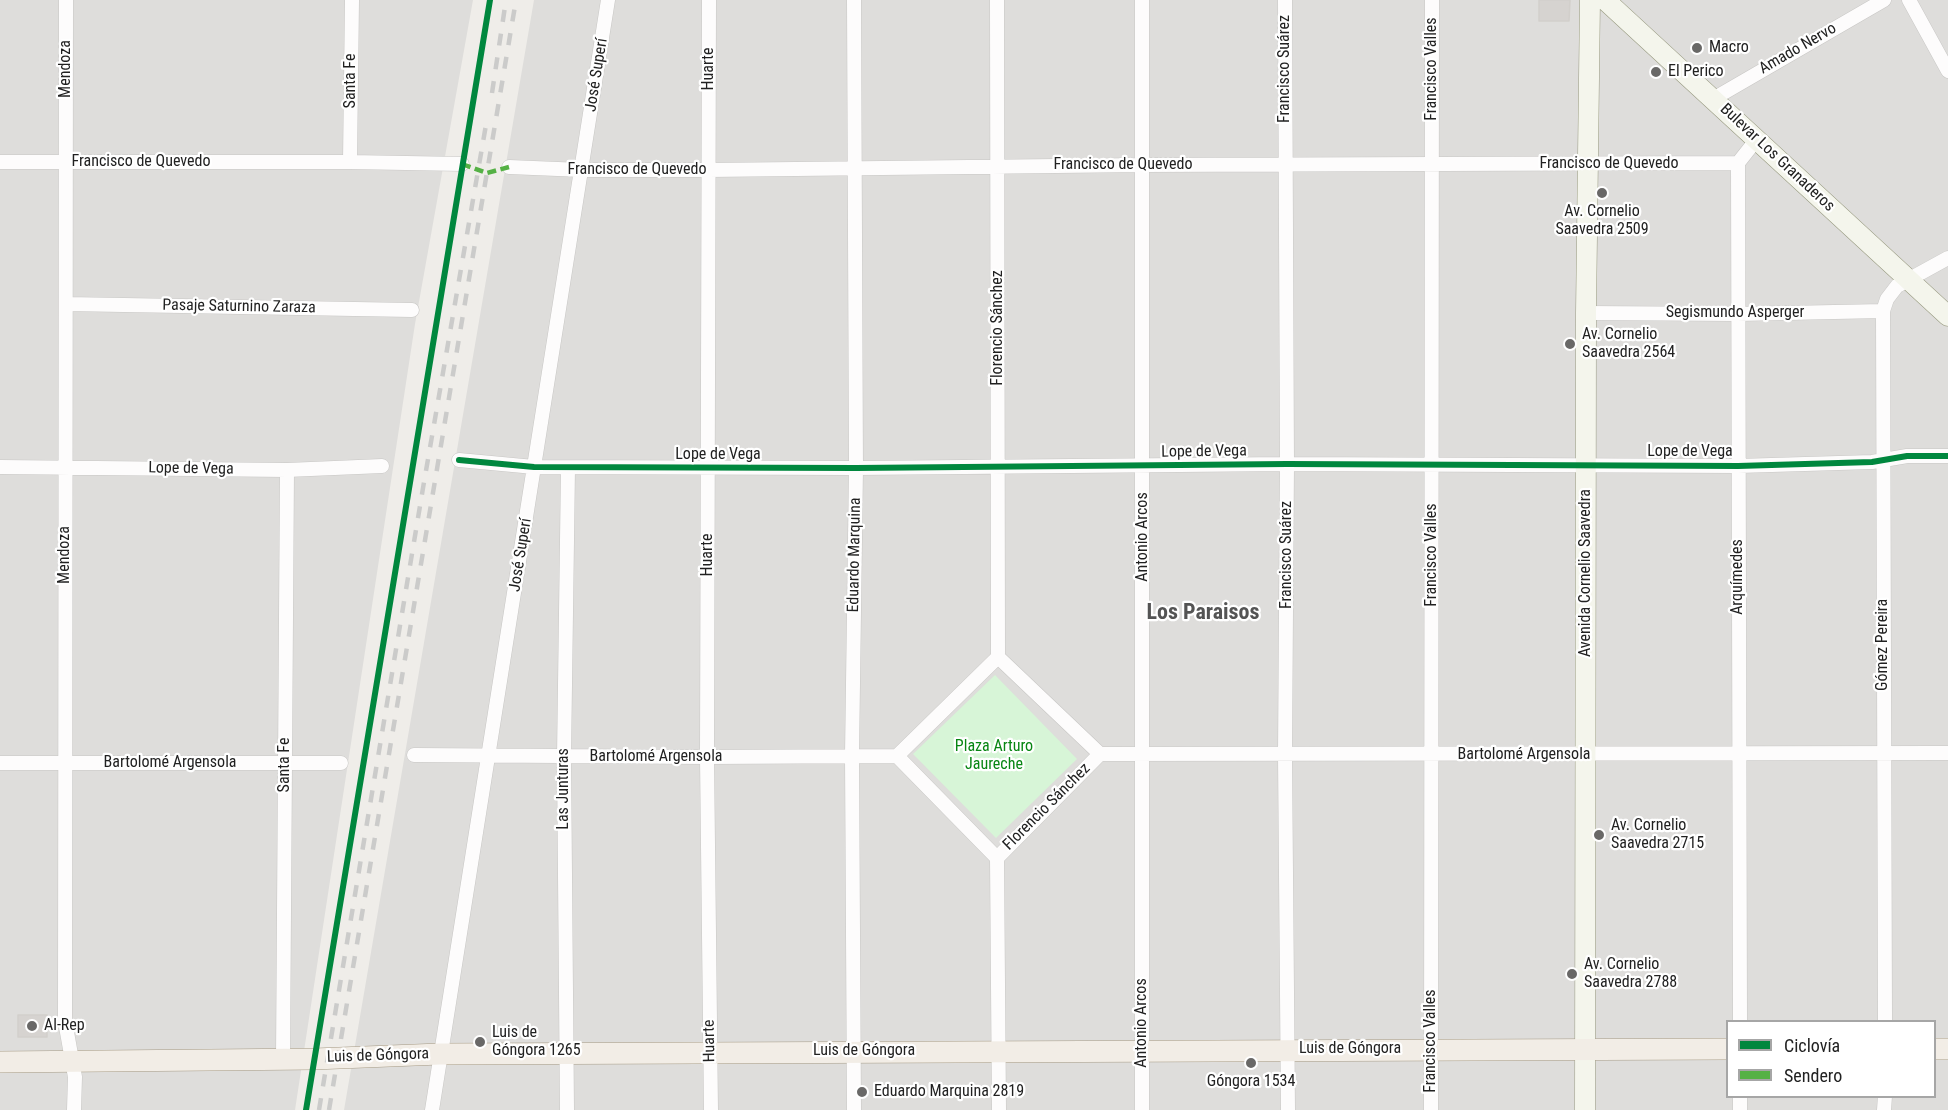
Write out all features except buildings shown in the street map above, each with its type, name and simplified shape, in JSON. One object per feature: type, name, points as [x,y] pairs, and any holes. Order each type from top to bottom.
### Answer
[{"type":"main road","name":"Avenida Cornelio Saavedra","points":[[1585,1110],[1586,314],[1590,0]]},
{"type":"main road","name":"Bulevar Los Granaderos","points":[[1605,0],[1948,316]]},
{"type":"main road","name":"Luis de Góngora","points":[[0,1062],[567,1053],[1726,1049]]},
{"type":"street","name":"Mendoza","points":[[66,0],[65,1021],[75,1077],[74,1110]]},
{"type":"street","name":"Santa Fe","points":[[350,162],[352,0]]},
{"type":"street","name":"José Superí","points":[[432,1110],[609,0]]},
{"type":"street","name":"Huarte","points":[[709,0],[707,757],[711,1110]]},
{"type":"street","name":"Eduardo Marquina","points":[[854,0],[856,468],[852,755],[854,1110]]},
{"type":"street","name":"Florencio Sánchez","points":[[997,0],[998,657],[1100,754],[997,858]]},
{"type":"street","name":"Antonio Arcos","points":[[1142,0],[1142,1110]]},
{"type":"street","name":"Francisco Suárez","points":[[1285,0],[1287,464],[1285,755],[1288,1110]]},
{"type":"street","name":"Francisco Valles","points":[[1431,1110],[1432,0]]},
{"type":"street","name":"Amado Nervo","points":[[1713,99],[1884,0]]},
{"type":"street","points":[[1909,0],[1948,71]]},
{"type":"street","points":[[1738,163],[1757,139]]},
{"type":"street","name":"Francisco de Quevedo","points":[[0,162],[462,164]]},
{"type":"street","name":"Francisco de Quevedo","points":[[509,167],[582,170],[709,170],[1286,164],[1738,163]]},
{"type":"street","name":"Arquímedes","points":[[1738,163],[1740,1020]]},
{"type":"street","name":"Gómez Pereira","points":[[1885,1020],[1884,311],[1891,291],[1897,286],[1948,258]]},
{"type":"street","name":"Pasaje Saturnino Zaraza","points":[[66,304],[412,310]]},
{"type":"street","name":"Segismundo Asperger","points":[[1586,314],[1884,311]]},
{"type":"street","name":"Lope de Vega","points":[[459,460],[568,468],[1287,464],[1738,466],[1885,460],[1907,456],[1948,456]]},
{"type":"street","name":"Lope de Vega","points":[[0,467],[287,470],[382,466]]},
{"type":"street","name":"Las Junturas","points":[[567,1110],[564,757],[568,468]]},
{"type":"street","name":"Santa Fe","points":[[283,1059],[287,470]]},
{"type":"street","points":[[897,756],[998,657]]},
{"type":"street","name":"Bartolomé Argensola","points":[[1100,754],[1948,753]]},
{"type":"street","name":"Bartolomé Argensola","points":[[414,755],[897,756]]},
{"type":"street","name":"Florencio Sánchez","points":[[897,756],[997,858],[999,1110]]},
{"type":"street","name":"Bartolomé Argensola","points":[[0,763],[341,763]]},
{"type":"shaded area","points":[[0,0],[473,0],[415,324],[295,1110],[0,1110]]},
{"type":"shaded area","points":[[534,0],[1948,0],[1948,1110],[344,1110]]},
{"type":"green space","name":"Plaza Arturo Jaureche","points":[[995,675],[1077,759],[996,838],[913,754]]},
{"type":"railway","points":[[492,93],[506,0]]},
{"type":"railway","points":[[329,1110],[516,0]]},
{"type":"railway","points":[[319,1110],[487,119]]},
{"type":"marked path","points":[[462,164],[487,173],[509,167]]},
{"type":"cycle path","points":[[306,1110],[490,0]]},
{"type":"cycle path","points":[[459,460],[534,467],[856,468],[1287,464],[1738,466],[1872,462],[1907,456],[1948,456]]},
{"type":"place","name":"Macro","points":[[1697,48]]},
{"type":"place","name":"El Perico","points":[[1656,72]]},
{"type":"place","name":"Av. Cornelio Saavedra 2509","points":[[1602,193]]},
{"type":"place","name":"Av. Cornelio Saavedra 2564","points":[[1570,344]]},
{"type":"place","name":"Av. Cornelio Saavedra 2715","points":[[1599,835]]},
{"type":"place","name":"Av. Cornelio Saavedra 2788","points":[[1572,974]]},
{"type":"place","name":"Al-Rep","points":[[32,1026]]},
{"type":"place","name":"Luis de Góngora 1265","points":[[480,1042]]},
{"type":"place","name":"Góngora 1534","points":[[1251,1063]]},
{"type":"place","name":"Eduardo Marquina 2819","points":[[862,1092]]},
{"type":"district","name":"Los Paraisos","points":[[1203,613]]}]
